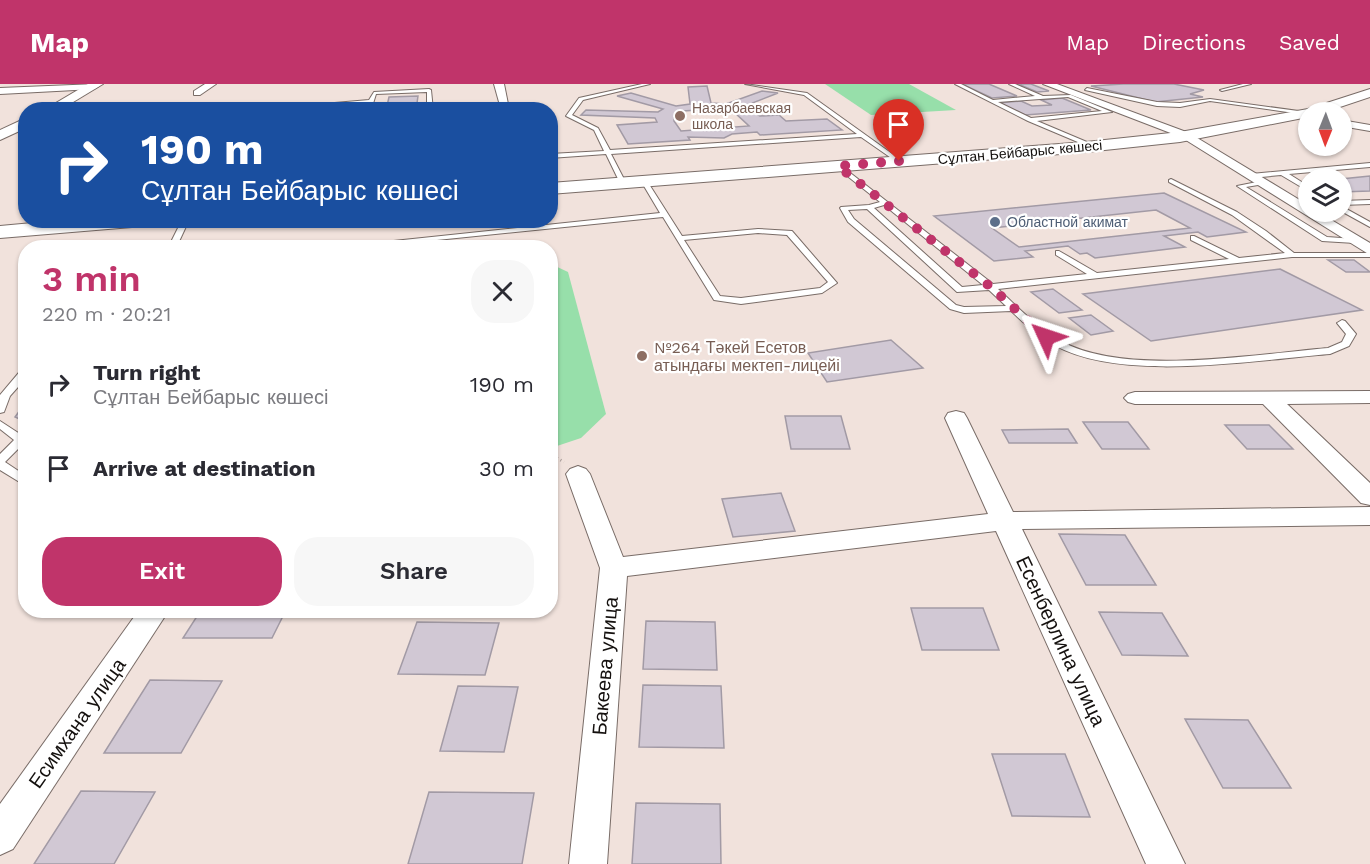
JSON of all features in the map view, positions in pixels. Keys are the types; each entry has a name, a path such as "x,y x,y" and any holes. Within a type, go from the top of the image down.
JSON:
{"main road":[{"name":"Сұлтан Бейбарыс көшесі","path":"1343,102 1370,93"},
{"name":"Сұлтан Бейбарыс көшесі","path":"558,188 1092,146 1185,135 1298,116"},
{"path":"0,232 48,228"}],"street":[{"path":"197,93 211,84"},
{"path":"498,84 504,102"},
{"path":"1048,84 1185,135 1298,203"},
{"path":"0,91 95,85"},
{"path":"64,102 95,85"},
{"path":"1352,125 1370,128"},
{"path":"0,136 18,126"},
{"path":"1327,222 1370,252"},
{"path":"1135,398 1370,397"},
{"path":"1269,398 1370,497"},
{"name":"Есенберлина улица","path":"956,418 1166,864"},
{"name":"Бакеева улица","path":"578,474 614,568 588,864"},
{"path":"614,568 1004,521 1370,516"},
{"name":"Есимхана улица","path":"0,836 150,618"}],"lane":[{"path":"623,183 596,129 569,116 581,99 648,84"},
{"path":"747,84 805,94 899,161"},
{"path":"957,84 1030,120 1092,146"},
{"path":"1011,84 1042,97"},
{"path":"1222,90 1249,84"},
{"path":"1087,89 1170,105 1226,96"},
{"path":"359,102 371,101 374,93 429,90 430,102"},
{"path":"992,101 1069,96 1109,112 1030,120"},
{"path":"1210,100 1298,113"},
{"path":"558,149 861,135"},
{"path":"558,155 606,148"},
{"path":"1355,241 1325,239 1240,186 1282,173 1370,165"},
{"path":"838,166 992,288 1046,337 1068,349 1093,356 1149,364 1330,351 1346,344 1351,334 1342,322"},
{"path":"1282,173 1298,183"},
{"path":"644,181 717,298 752,299 822,290 833,283 789,233 758,231 681,238"},
{"path":"1171,182 1241,218 1267,234 1292,255"},
{"path":"1352,203 1370,202"},
{"path":"885,203 869,207 843,208 851,220 953,307 964,310 1014,308"},
{"path":"1352,203 1370,207"},
{"path":"869,207 981,309"},
{"path":"1352,213 1370,225"},
{"path":"558,226 665,215"},
{"path":"412,240 533,228"},
{"path":"1194,238 1239,261"},
{"path":"960,290 1292,255 1370,252"},
{"path":"1059,253 1097,276"},
{"path":"0,410 2,395 18,379"},
{"path":"0,424 18,438"},
{"path":"18,443 0,462 18,476"}],"green space":[{"path":"825,84 909,84 956,110 871,115"},
{"path":"558,267 568,272 606,414 581,438 558,446"}],"building":[{"path":"962,84 989,84 1017,96 992,98"},
{"path":"1018,84 1031,84 1049,91 1037,92"},
{"path":"1174,84 1204,90 1190,94 1203,97 1155,102 1091,86"},
{"name":"Назарбаевская школа","path":"707,86 711,103 726,104 762,91 778,93 742,107 760,116 779,115 786,121 827,119 842,130 760,135 757,132 732,134 724,138 688,137 690,140 628,144 617,125 657,122 655,118 581,115 586,110 658,112 663,109 617,96 631,93 676,106 690,104 688,87","holes":["717,109 735,113 749,126 681,131 674,121 674,116 682,111"]},
{"path":"418,96 417,102 388,102 389,97"},
{"path":"1062,98 1091,110 1025,115 998,103 1021,101 1032,106 1052,105 1041,100"},
{"path":"1370,176 1370,191 1352,192 1352,178"},
{"name":"Областной акимат","path":"1164,193 1246,232 1207,237 1198,232 1164,236 1185,247 1095,258 1087,253 1080,254 1068,246 1025,251 1033,257 994,261 934,216","holes":["1156,210 1190,228 1019,247 992,228"]},
{"path":"1328,260 1354,260 1370,272 1346,272"},
{"path":"1280,269 1362,310 1151,341 1083,294"},
{"path":"1053,289 1082,310 1059,313 1031,292"},
{"path":"1091,315 1113,331 1091,335 1069,318"},
{"path":"891,340 923,368 827,382 808,353"},
{"path":"785,416 841,416 850,449 791,449"},
{"path":"1083,422 1128,422 1149,449 1102,449"},
{"path":"1225,425 1269,425 1293,449 1247,449"},
{"path":"1068,429 1077,443 1009,443 1002,430"},
{"path":"781,493 795,531 733,537 722,499"},
{"path":"1059,534 1125,535 1156,585 1086,585"},
{"path":"911,608 983,608 999,650 922,650"},
{"path":"1099,612 1162,613 1188,656 1122,655"},
{"path":"196,618 282,618 272,638 183,638"},
{"path":"646,621 715,622 717,670 643,669"},
{"path":"417,622 499,623 485,675 398,674"},
{"path":"150,680 222,681 181,753 104,753"},
{"path":"643,685 721,686 724,748 639,747"},
{"path":"458,686 518,687 504,752 440,751"},
{"path":"1185,719 1248,720 1291,788 1223,788"},
{"path":"992,754 1065,754 1090,817 1012,816"},
{"path":"81,791 155,792 114,864 34,864"},
{"path":"429,792 534,793 522,864 408,864"},
{"path":"636,803 720,804 721,864 632,864"}],"place":[{"name":"Назарбаевская школа","path":"680,116"},
{"name":"Областной акимат","path":"995,222"},
{"name":"№264 Тәкей Есетов атындағы мектеп-лицейі","path":"642,356"}],"route":[{"path":"899,161 838,166 992,288 1046,337"}]}
